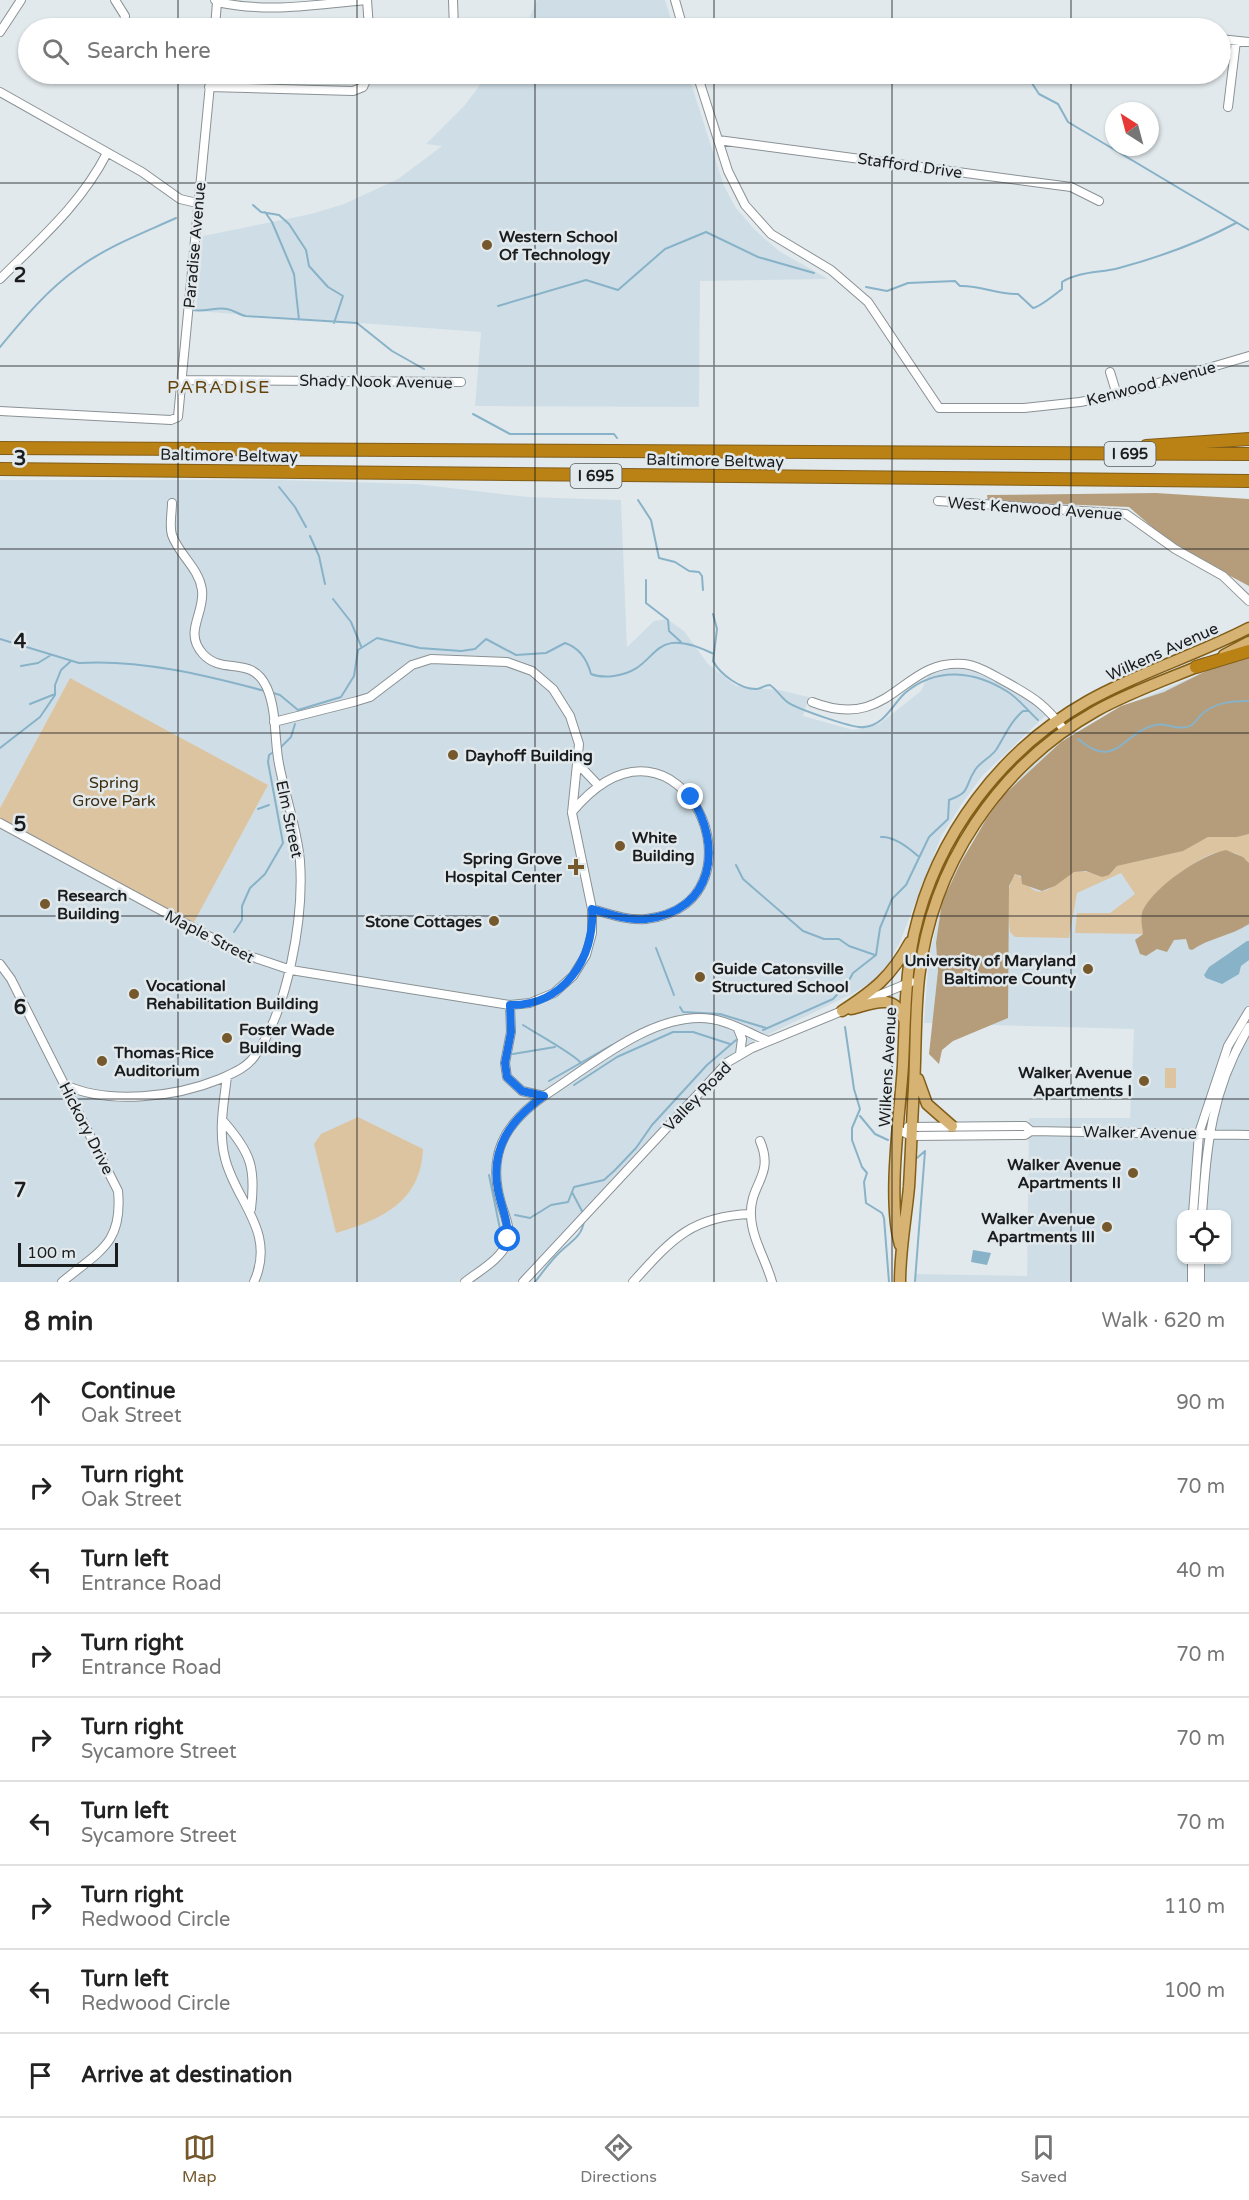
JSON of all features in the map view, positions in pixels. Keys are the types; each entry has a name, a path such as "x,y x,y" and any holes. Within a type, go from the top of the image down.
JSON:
{"highway":[{"path":"1027,454 1249,439"},
{"name":"Baltimore Beltway","path":"0,448 1249,454"},
{"name":"Baltimore Beltway","path":"0,469 1249,481"},
{"path":"1196,667 1249,651"}],"main road":[{"name":"Wilkens Avenue","path":"901,1246 896,1229 907,983 914,934 942,855 971,807 1005,765 1057,721 1103,694 1249,628"},
{"name":"Wilkens Avenue","path":"900,1282 919,978 934,908 965,838 1014,774 1065,731 1116,701 1249,642"},
{"path":"842,1011 871,992 889,976 914,934"},
{"path":"842,1011 885,1000 897,1006 905,1022"},
{"path":"915,1057 922,1095 933,1112 952,1126"}],"street":[{"path":"0,32 21,0"},
{"path":"115,0 125,18"},
{"path":"215,18 216,1 243,8 271,9 367,0 368,18"},
{"path":"453,0 454,18"},
{"path":"675,0 680,18"},
{"path":"0,14 9,19"},
{"path":"1231,40 1249,42"},
{"path":"1231,82 1236,41"},
{"name":"Paradise Avenue","path":"0,411 171,420 178,417 209,84"},
{"path":"209,87 353,91 363,87 364,84"},
{"name":"Kenwood Avenue","path":"700,84 733,183 752,215 784,244 844,279 868,302 939,408 1050,406 1117,395 1249,356"},
{"path":"1228,107 1231,84"},
{"path":"0,92 150,177 180,199 197,203"},
{"name":"Stafford Drive","path":"718,140 1071,187 1099,201"},
{"path":"0,279 69,211 89,185 107,153"},
{"path":"1110,372 1117,395"},
{"name":"Shady Nook Avenue","path":"183,380 461,382"},
{"name":"West Kenwood Avenue","path":"938,501 1126,514 1136,518 1175,549 1223,576 1249,601"},
{"name":"Elm Street","path":"65,1085 105,1095 145,1094 196,1086 227,1076 254,1056 272,1025 291,970 300,860 277,750 270,697 267,687 251,669 216,664 197,647 193,631 202,592 196,573 172,534 172,503"},
{"path":"274,722 336,708 370,696 399,673 421,661 442,659 507,662 526,668 543,679 562,702 576,728 579,744 572,813 592,909 645,920 676,910 688,902 703,885 709,859 708,834 704,819 690,796 672,779 647,771 613,777 598,785 572,813"},
{"path":"812,702 839,711 857,711 878,702 932,669 965,664 986,671 1038,700 1065,731"},
{"path":"578,764 598,785"},
{"name":"Maple Street","path":"0,823 238,952 291,970 510,1005 542,999 573,976 581,966 590,944 592,909"},
{"name":"Hickory Drive","path":"0,964 11,979 118,1191 119,1216 115,1233 62,1282"},
{"name":"Valley Road","path":"523,1282 716,1073 740,1054 919,978"},
{"path":"510,1005 511,1032 505,1063 507,1077 522,1091 544,1096"},
{"path":"1194,1210 1203,1133 1228,1046 1249,1011"},
{"path":"465,1282 498,1255 508,1239 507,1221 497,1188 497,1153 514,1122 544,1096 635,1037 661,1024 701,1018 722,1021 768,1041"},
{"path":"1202,1210 1203,1133 1225,1076 1249,1027"},
{"path":"738,1029 742,1039 740,1054"},
{"path":"227,1076 222,1133 225,1159 251,1209"},
{"path":"224,1122 248,1152 253,1177 251,1209 261,1259 254,1282"},
{"name":"Walker Avenue","path":"911,1131 952,1126 1025,1126 1032,1131"},
{"name":"Walker Avenue","path":"899,1130 1025,1135 1032,1131 1249,1135"},
{"path":"760,1141 766,1161 751,1214 754,1234 772,1282"},
{"path":"633,1282 663,1250 690,1228 712,1217 751,1214"},
{"path":"1192,1264 1192,1282"},
{"path":"1200,1264 1200,1282"}],"shaded area":[{"path":"537,0 665,0 671,18 529,18"},
{"name":"Western School Of Technology","path":"481,84 691,84 724,186 736,208 755,230 779,251 828,279 700,281 699,407 475,406 481,332 196,311 203,236 311,214 344,204 398,179 442,146 426,144 465,105"},
{"name":"Spring Grove Hospital Center","path":"0,480 281,480 416,484 528,497 621,500 627,647 654,621 667,619 684,631 708,664 736,686 779,690 809,697 803,716 853,730 879,724 921,691 930,672 944,668 959,667 983,674 1023,695 1046,715 982,776 961,805 941,837 900,942 885,970 875,980 852,994 736,1050 517,1282 0,1282 0,819 70,678 0,808"},
{"path":"1156,493 1249,499 1249,586 1174,546 1129,507 988,501 987,495"},
{"path":"1249,656 1249,834 1237,837 1208,837 1183,851 1117,866 1109,875 1102,877 1086,871 1074,872 1055,886 1042,891 1022,884 1021,876 1015,874 1009,886 1008,1018 953,1041 942,1050 939,1064 929,1054 938,971 936,943 942,902 961,862 987,818 1004,795 1061,742 1121,706 1164,692 1212,668"},
{"name":"University of Maryland Baltimore County","path":"1221,665 1249,675 1249,1282 915,1282 915,1274 1027,1276 1029,1118 1130,1118 1134,1029 924,1023 929,956 940,911 959,865 1002,797 1034,764 1068,737 1119,708"},
{"path":"1226,850 1243,857 1249,863 1249,924 1192,950 1189,949 1186,939 1174,940 1167,952 1157,949 1146,956 1140,954 1135,940 1143,934 1142,913 1149,901 1168,882 1192,865"}],"green space":[{"name":"Spring Grove Park","path":"70,678 268,785 193,924 0,819 0,808"},
{"path":"1249,834 1249,863 1236,854 1222,852 1207,856 1192,865 1142,913 1143,934 1075,933 1077,913 1110,913 1135,894 1121,873 1077,893 1069,938 1015,937 1010,932 1009,893 1012,879 1016,874 1034,890 1044,891 1072,873 1109,875 1117,866 1182,851 1208,837 1237,837"},
{"path":"1165,1068 1176,1068 1176,1088 1165,1088"},
{"path":"358,1117 423,1149 421,1167 415,1183 396,1206 368,1222 336,1233 314,1144 321,1134"}],"water":[{"path":"1249,941 1249,960 1241,966 1239,974 1222,984 1206,978 1204,975 1209,967"},
{"path":"973,1250 991,1253 987,1265 971,1262"}],"waterway":[{"path":"1032,84 1039,94 1058,104 1068,122 1249,230"},
{"path":"253,205 261,212 279,215 289,224 306,250 309,266 328,287 343,296 334,323"},
{"path":"265,212 272,222 294,274 299,320"},
{"path":"0,347 46,295 78,268 113,246 176,218"},
{"path":"866,287 887,291 908,283 955,281 960,286 1018,294 1033,308 1062,289 1062,282 1069,278 1119,268 1149,259 1194,243 1236,223"},
{"path":"498,306 586,280 618,290 665,249 706,232 758,257 814,273"},
{"path":"192,310 223,309 246,316 357,323 392,351 424,369"},
{"path":"473,414 510,434 614,434 617,438"},
{"path":"279,487 295,507 306,527"},
{"path":"638,500 651,520 659,558 675,562 689,571 699,572 702,576 703,590"},
{"path":"310,536 319,556 325,584"},
{"path":"646,580 646,603 668,620 669,631 681,642"},
{"path":"333,599 351,622 361,646"},
{"path":"713,614 717,629 713,661 726,676 751,689 770,685 791,704 824,717 858,727 871,725 883,719 905,693 917,684 930,678 956,674 995,685 1012,695 1038,720"},
{"path":"270,692 280,695 298,710 341,697 354,676 358,650 377,638 420,648 461,651 475,649 486,639 516,655 546,653 565,643 582,655 591,674 596,676 614,676 629,672 665,645 676,643 692,645 714,654"},
{"path":"0,639 79,663 102,662 148,666 196,674 265,691"},
{"path":"21,666 38,663 51,655"},
{"path":"0,748 40,717 55,695 55,685 61,670 71,661"},
{"path":"30,704 55,694"},
{"path":"1078,739 1091,748 1102,752 1111,751 1144,729 1155,725 1187,727 1206,711 1218,705 1249,701"},
{"path":"763,1030 833,999 847,984 853,973 876,955 880,928 892,899 906,885 929,837 948,819 949,800 964,792 975,770 996,750 1008,729 1023,711 1028,711"},
{"path":"280,748 291,737 295,724"},
{"path":"234,932 242,920 242,906 250,888 265,874 283,843 268,762 269,755 275,751"},
{"path":"258,809 269,805"},
{"path":"881,837 896,840 918,856"},
{"path":"736,865 743,879 803,931 824,939 839,939 849,946 875,955"},
{"path":"656,948 674,995"},
{"path":"680,1007 683,1012 720,1014 766,1028"},
{"path":"523,1025 563,1049 581,1063"},
{"path":"845,1027 854,1089 860,1109 852,1128 852,1140 862,1167 867,1173 864,1182 866,1203 882,1213 884,1218 889,1282"},
{"path":"574,1085 617,1057 673,1032 693,1032 730,1044"},
{"path":"515,1215 530,1218 551,1205 568,1202 574,1187 604,1180 636,1148 652,1125 707,1065 736,1040"},
{"path":"549,1081 612,1045"},
{"path":"513,1054 555,1047"},
{"path":"860,1116 875,1134 888,1140"},
{"path":"917,1158 925,1151"},
{"path":"915,1281 925,1151"},
{"path":"489,1175 500,1229"},
{"path":"572,1192 583,1213"},
{"path":"535,1282 554,1258 577,1236 584,1221"}],"place":[{"name":"Western School Of Technology","path":"487,245"},
{"name":"Dayhoff Building","path":"453,755"},
{"name":"White Building","path":"620,846"},
{"name":"Spring Grove Hospital Center","path":"576,867"},
{"name":"Research Building","path":"45,904"},
{"name":"Stone Cottages","path":"494,921"},
{"name":"University of Maryland Baltimore County","path":"1088,969"},
{"name":"Guide Catonsville Structured School","path":"700,977"},
{"name":"Vocational Rehabilitation Building","path":"134,994"},
{"name":"Foster Wade Building","path":"227,1038"},
{"name":"Thomas-Rice Auditorium","path":"102,1061"},
{"name":"Walker Avenue Apartments I","path":"1144,1081"},
{"name":"Walker Avenue Apartments II","path":"1133,1173"},
{"name":"Walker Avenue Apartments III","path":"1107,1227"}],"district":[{"name":"PARADISE","path":"219,387"}],"route":[{"path":"508,1239 507,1221 497,1188 497,1153 510,1126 531,1105 544,1096 522,1091 515,1087 507,1077 505,1063 511,1032 510,1005 520,1005 542,999 554,993 573,976 581,966 590,944 592,909 645,920 676,910 688,902 703,885 709,859 708,834 704,819 691,797"}]}
